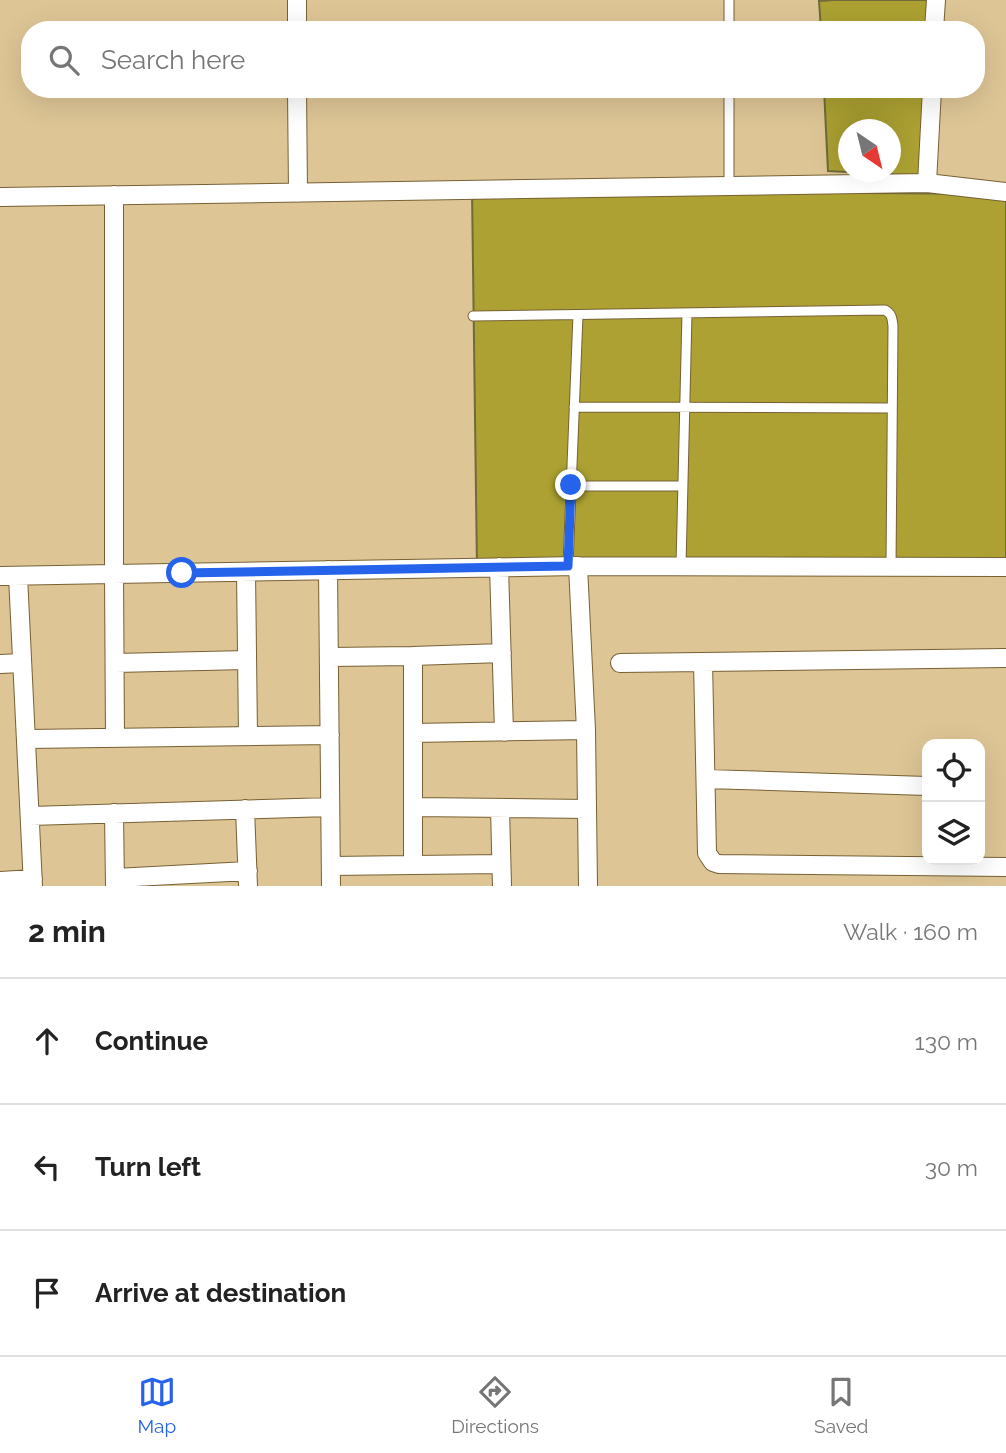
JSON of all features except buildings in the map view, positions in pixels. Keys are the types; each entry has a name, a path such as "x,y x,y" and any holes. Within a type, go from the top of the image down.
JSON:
{"street":[{"path":"297,0 297,21"},
{"path":"935,21 936,0"},
{"path":"297,98 298,192"},
{"path":"927,183 932,98"},
{"path":"0,197 927,183 1006,192"},
{"path":"114,195 115,738"},
{"path":"0,881 33,883 22,663 9,576 573,566 1006,568"},
{"path":"573,566 586,730 588,886"},
{"path":"499,567 504,732"},
{"path":"328,570 331,886"},
{"path":"246,572 248,736"},
{"path":"329,657 502,653"},
{"path":"413,656 414,865"},
{"path":"620,663 1006,658"},
{"path":"114,663 247,660"},
{"path":"703,662 707,853 713,862 1006,867"},
{"path":"0,664 22,663"},
{"path":"413,733 586,730"},
{"path":"26,739 330,735"},
{"path":"706,779 922,786"},
{"path":"30,816 330,807"},
{"path":"413,807 587,809"},
{"path":"500,808 502,886"},
{"path":"114,813 115,882 248,879 246,809"},
{"path":"331,866 501,864"}],"lane":[{"path":"729,0 729,21"},
{"path":"729,98 729,186"},
{"path":"473,316 890,312 893,326 891,567"},
{"path":"681,566 687,313"},
{"path":"573,566 571,485 578,315"},
{"path":"575,407 892,408"},
{"path":"571,485 682,486"}],"route":[{"path":"182,573 568,566 571,485"}]}
